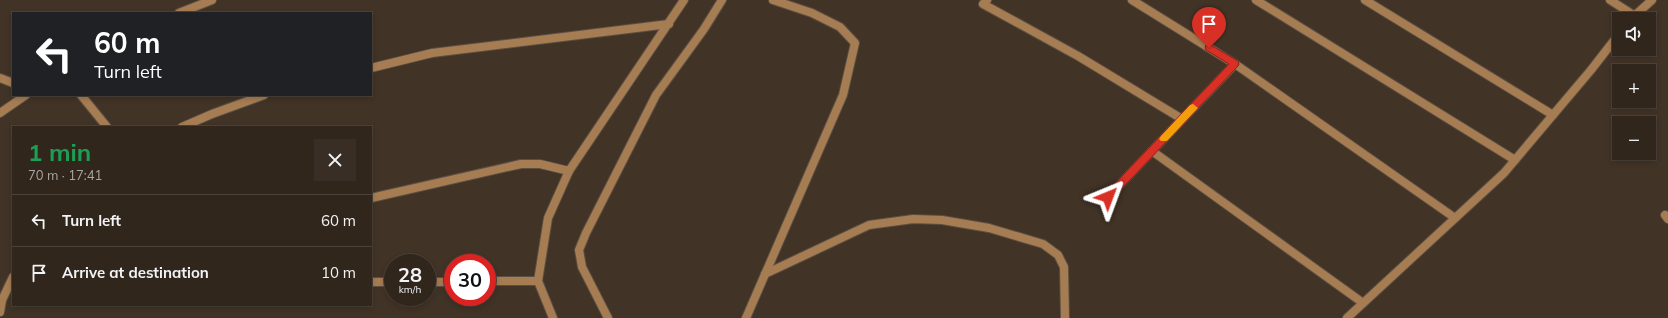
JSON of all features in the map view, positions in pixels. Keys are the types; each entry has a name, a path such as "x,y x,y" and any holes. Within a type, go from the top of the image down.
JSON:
{"street":[{"path":"182,12 212,0"},
{"path":"553,318 538,281 548,218 569,171 684,0"},
{"path":"608,318 582,267 579,250 586,233 656,95 704,29 722,0"},
{"path":"746,318 843,95 855,43 840,27 812,13 773,0"},
{"path":"987,0 983,4 1078,56 1182,119"},
{"path":"1132,0 1235,64 1455,218"},
{"path":"1256,0 1515,160"},
{"path":"1365,0 1553,115"},
{"path":"1610,0 1626,12"},
{"path":"1639,12 1652,0"},
{"path":"372,68 432,53 668,24"},
{"path":"1347,318 1504,173 1612,43"},
{"path":"1108,197 1235,64"},
{"path":"0,78 12,82"},
{"path":"0,113 25,96"},
{"path":"82,96 106,126"},
{"path":"184,126 261,96"},
{"path":"1152,151 1363,303"},
{"path":"372,198 521,164 540,164 569,171"},
{"path":"765,274 869,226 913,219 942,220 989,228 1030,240 1043,244 1058,255 1064,267 1065,318"},
{"path":"0,312 2,300 12,279"},
{"path":"496,281 538,281"},
{"path":"372,282 384,282"}],"slow traffic":[{"path":"1164,139 1193,108"}],"route":[{"path":"1108,197 1235,64 1209,48"}]}
